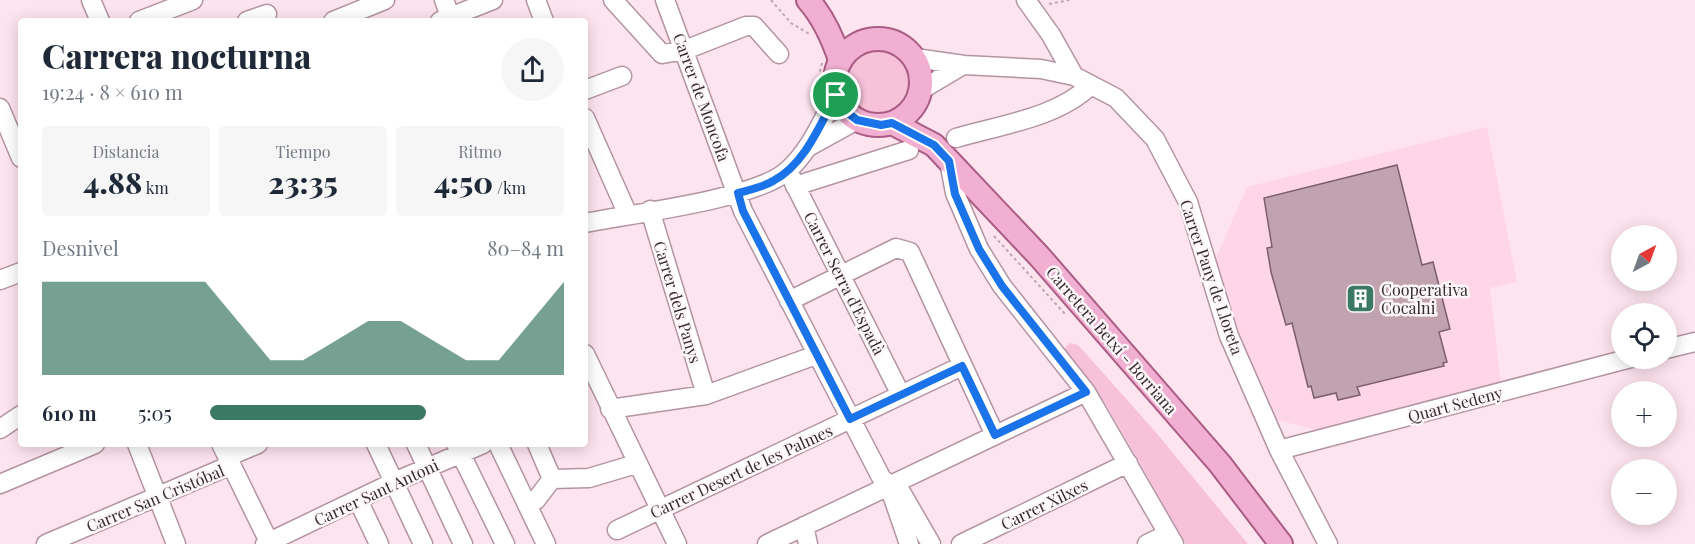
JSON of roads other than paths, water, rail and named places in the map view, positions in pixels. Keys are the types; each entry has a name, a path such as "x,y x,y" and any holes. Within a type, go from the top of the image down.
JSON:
{"main road":[{"path":"812,5 868,39 894,41 915,58 921,79 919,95 911,110 892,123 881,125 857,120 848,113 836,95 835,71 840,60 847,51 868,39"},
{"path":"812,5 835,45 840,60"},
{"name":"Carretera Betxí - Borriana","path":"919,95 942,153"},
{"name":"Carretera Betxí - Borriana","path":"892,123 942,153 1039,256 1213,456 1281,544"}],"street":[{"path":"91,0 99,18"},
{"path":"340,18 385,0"},
{"path":"447,15 493,0"},
{"path":"536,0 543,18"},
{"path":"613,0 662,54 685,50 746,26 754,26 779,54"},
{"name":"Carrer de Moncofa","path":"665,0 743,211 816,355 882,479 888,484"},
{"path":"1029,4 1051,35 1074,76"},
{"path":"148,18 182,7"},
{"path":"256,18 267,14"},
{"name":"Carrer Pany de Lloreta","path":"915,58 964,65 1041,69 1074,76 1116,98 1155,139 1188,202 1229,336 1279,450 1328,544"},
{"path":"919,95 964,65"},
{"path":"588,89 622,76"},
{"path":"956,138 1058,108 1079,97 1091,85"},
{"path":"792,178 836,95"},
{"path":"0,108 14,146"},
{"path":"808,147 857,120"},
{"path":"588,125 628,215"},
{"path":"588,222 738,193 772,182 909,150"},
{"path":"942,153 955,194 979,249 1002,286 1086,392 1171,539 1147,544"},
{"name":"Carrer Serra d'Espadà","path":"792,178 902,395"},
{"name":"Carrer dels Panys","path":"650,210 706,395"},
{"path":"789,301 896,248 910,252 995,435"},
{"path":"0,280 18,273"},
{"path":"1677,346 1695,342"},
{"path":"610,410 706,395 816,355"},
{"path":"588,361 636,464 677,544"},
{"name":"Quart Sedeny","path":"1279,450 1611,363"},
{"name":"Carrer Desert de les Palmes","path":"617,530 962,366"},
{"path":"767,544 806,535 888,484 899,483 1086,392"},
{"path":"0,429 18,416"},
{"path":"0,484 87,447"},
{"path":"137,447 176,544"},
{"name":"Carrer San Cristóbal","path":"46,544 158,498 226,456 250,447"},
{"path":"376,447 423,544"},
{"path":"417,447 463,544"},
{"path":"499,447 546,544"},
{"path":"538,447 552,479"},
{"path":"458,449 505,544"},
{"name":"Carrer Sant Antoni","path":"268,543 427,469 458,449"},
{"path":"226,456 268,543"},
{"name":"Carrer Xilxes","path":"961,544 1128,463"},
{"path":"552,479 589,478 636,464"},
{"path":"527,505 536,501 552,479"},
{"path":"888,484 901,492 928,539 909,543 888,484"},
{"path":"358,500 379,544"}],"place":[{"name":"Cooperativa Cocalni","path":"1360,298"}]}
